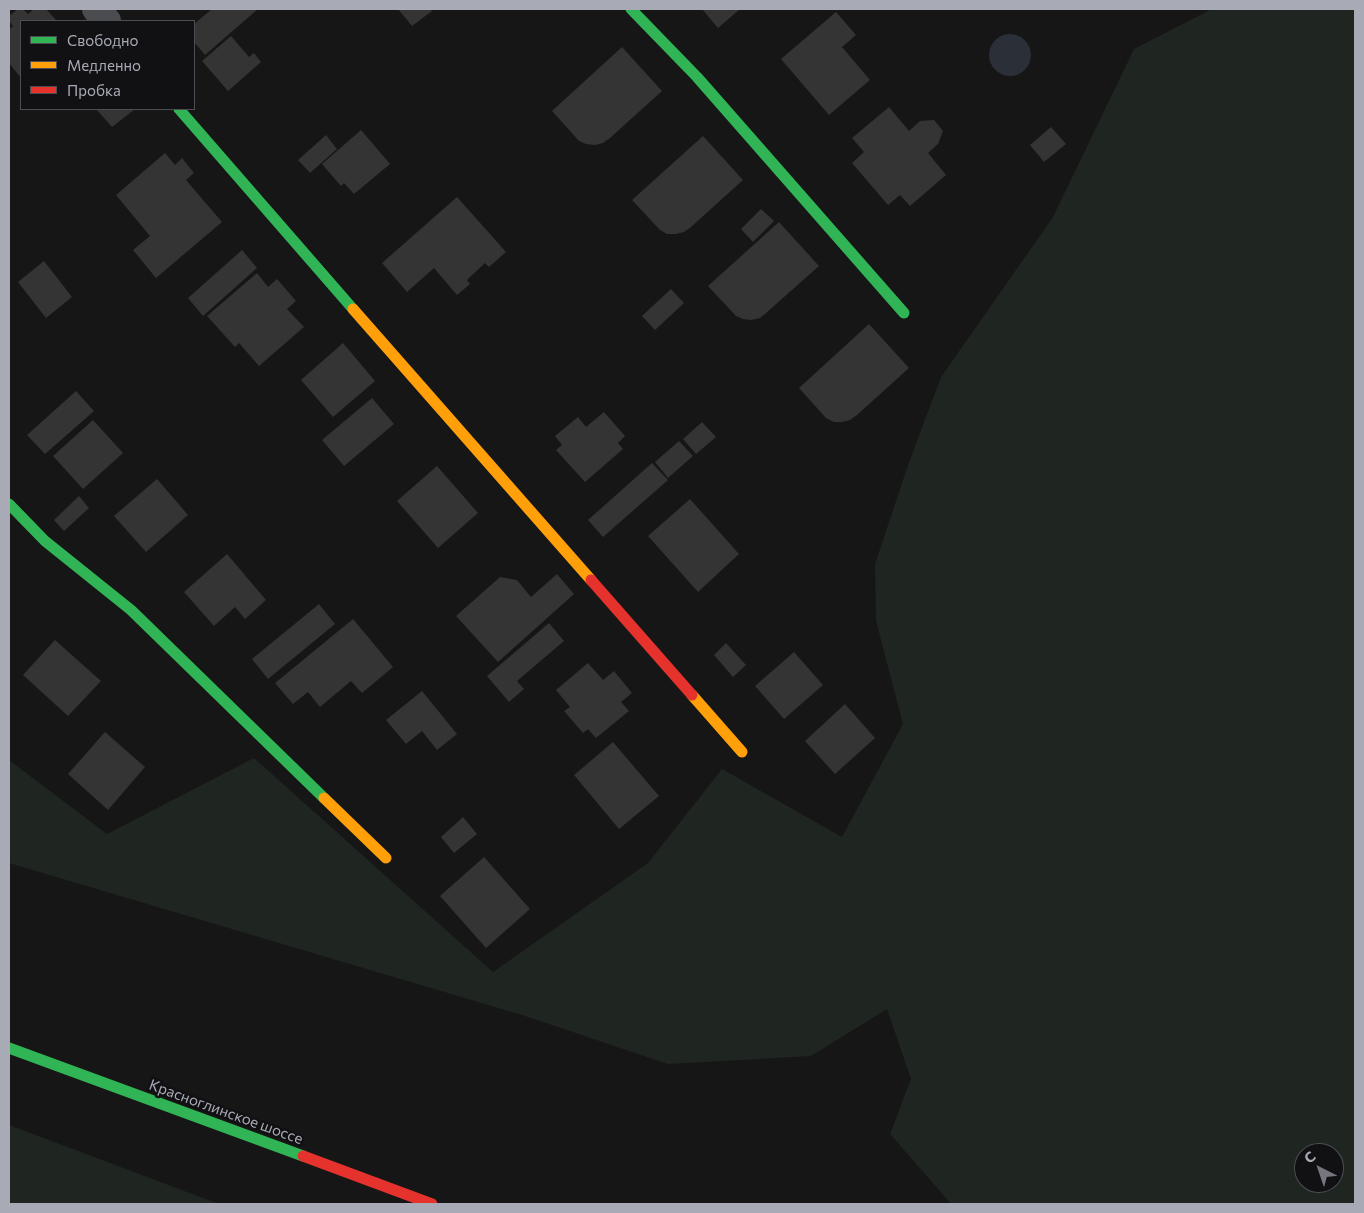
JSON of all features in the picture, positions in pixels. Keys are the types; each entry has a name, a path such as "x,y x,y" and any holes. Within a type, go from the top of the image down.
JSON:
{"street":[{"path":"96,9 106,20"},
{"path":"631,9 697,77 904,313"},
{"path":"180,110 742,752"},
{"path":"9,504 45,541 131,610 386,858"},
{"name":"Красноглинское шоссе","path":"9,1048 432,1204"}],"shaded area":[{"path":"1212,9 1355,9 1355,1204 951,1204 890,1134 911,1079 887,1009 811,1056 668,1064 522,1015 9,863 9,760 107,834 254,758 493,972 648,863 722,769 842,837 903,724 876,621 875,564 909,462 941,377 1053,217 1134,49"},
{"path":"1014,34 1022,37 1028,43 1031,55 1028,67 1022,73 1006,76 998,73 992,67 989,51 992,43 998,37"},
{"path":"9,1125 219,1204 9,1204"}],"building":[{"path":"18,9 23,9 28,14 34,9 46,9 56,20 20,20 20,77 9,63 9,30 13,26 9,21 9,16"},
{"path":"212,9 258,9 205,55 195,43 195,23"},
{"path":"398,9 430,9 432,11 412,26"},
{"path":"702,9 740,9 718,28"},
{"path":"836,12 856,35 842,47 870,80 829,115 781,59"},
{"path":"231,36 249,57 254,53 261,62 228,91 202,61"},
{"path":"622,47 662,91 603,143 595,145 586,144 579,141 552,111"},
{"path":"889,107 909,131 920,121 934,120 943,131 938,144 928,153 946,175 910,206 900,195 888,205 852,163 864,152 852,138"},
{"path":"97,110 134,110 112,127"},
{"path":"1051,127 1066,144 1044,162 1030,145"},
{"path":"361,130 390,164 354,194 344,183 341,186 322,164"},
{"path":"326,135 337,149 310,173 298,160"},
{"path":"703,136 743,180 684,232 667,234 660,230 632,200"},
{"path":"165,153 175,165 182,158 194,173 186,180 222,222 156,278 133,250 150,236 116,195"},
{"path":"457,197 506,252 489,267 485,263 467,280 470,284 457,295 434,268 407,292 382,263"},
{"path":"761,209 774,221 753,242 741,229"},
{"path":"779,222 819,266 760,318 743,319 736,316 708,286"},
{"path":"242,250 257,268 203,316 188,298"},
{"path":"44,261 72,297 46,318 18,282"},
{"path":"257,273 268,287 277,279 296,301 287,309 304,327 259,366 239,343 235,347 207,316"},
{"path":"671,289 684,303 655,330 642,316"},
{"path":"869,324 909,368 857,415 850,420 834,422 826,418 799,388"},
{"path":"343,343 375,381 333,417 301,380"},
{"path":"76,391 94,411 45,454 27,435"},
{"path":"372,398 394,424 344,466 322,440"},
{"path":"604,412 625,436 618,443 623,449 585,482 556,450 562,445 555,436 578,417 586,427"},
{"path":"93,420 123,453 83,489 53,456"},
{"path":"702,422 716,437 696,454 683,439"},
{"path":"679,441 693,456 668,478 655,462"},
{"path":"652,463 668,480 603,537 588,520"},
{"path":"437,466 478,513 438,548 397,501"},
{"path":"157,479 188,515 146,552 114,516"},
{"path":"79,496 89,508 64,531 54,520"},
{"path":"690,499 739,554 698,592 648,536"},
{"path":"227,554 266,600 245,619 235,607 214,626 184,592"},
{"path":"557,574 574,594 498,662 456,616 500,577 517,580 531,597"},
{"path":"319,604 335,624 268,679 252,659"},
{"path":"353,619 393,667 362,693 351,681 320,707 308,692 293,704 275,683"},
{"path":"549,623 564,641 517,681 524,689 509,702 487,676"},
{"path":"55,640 101,681 68,716 23,675"},
{"path":"726,643 746,665 733,677 714,655"},
{"path":"794,652 823,685 784,719 755,686"},
{"path":"588,663 603,680 614,671 632,693 621,702 629,711 596,738 588,729 583,733 564,711 570,707 556,690"},
{"path":"422,691 457,734 437,750 422,731 406,744 386,720"},
{"path":"845,704 875,738 835,774 805,741"},
{"path":"105,732 145,767 108,810 68,774"},
{"path":"613,742 659,796 619,829 574,775"},
{"path":"463,817 477,834 454,853 441,837"},
{"path":"484,857 530,909 486,948 440,896"}],"traffic: fast":[{"path":"631,9 697,77 904,313"},
{"path":"180,110 353,309"},
{"path":"9,504 45,541 131,610 324,798"},
{"path":"9,1048 303,1156"}],"traffic: slow":[{"path":"353,309 591,580"},
{"path":"692,695 742,752"},
{"path":"324,798 386,858"}],"traffic: jam":[{"path":"591,580 692,695"},
{"path":"303,1156 432,1204"}]}
